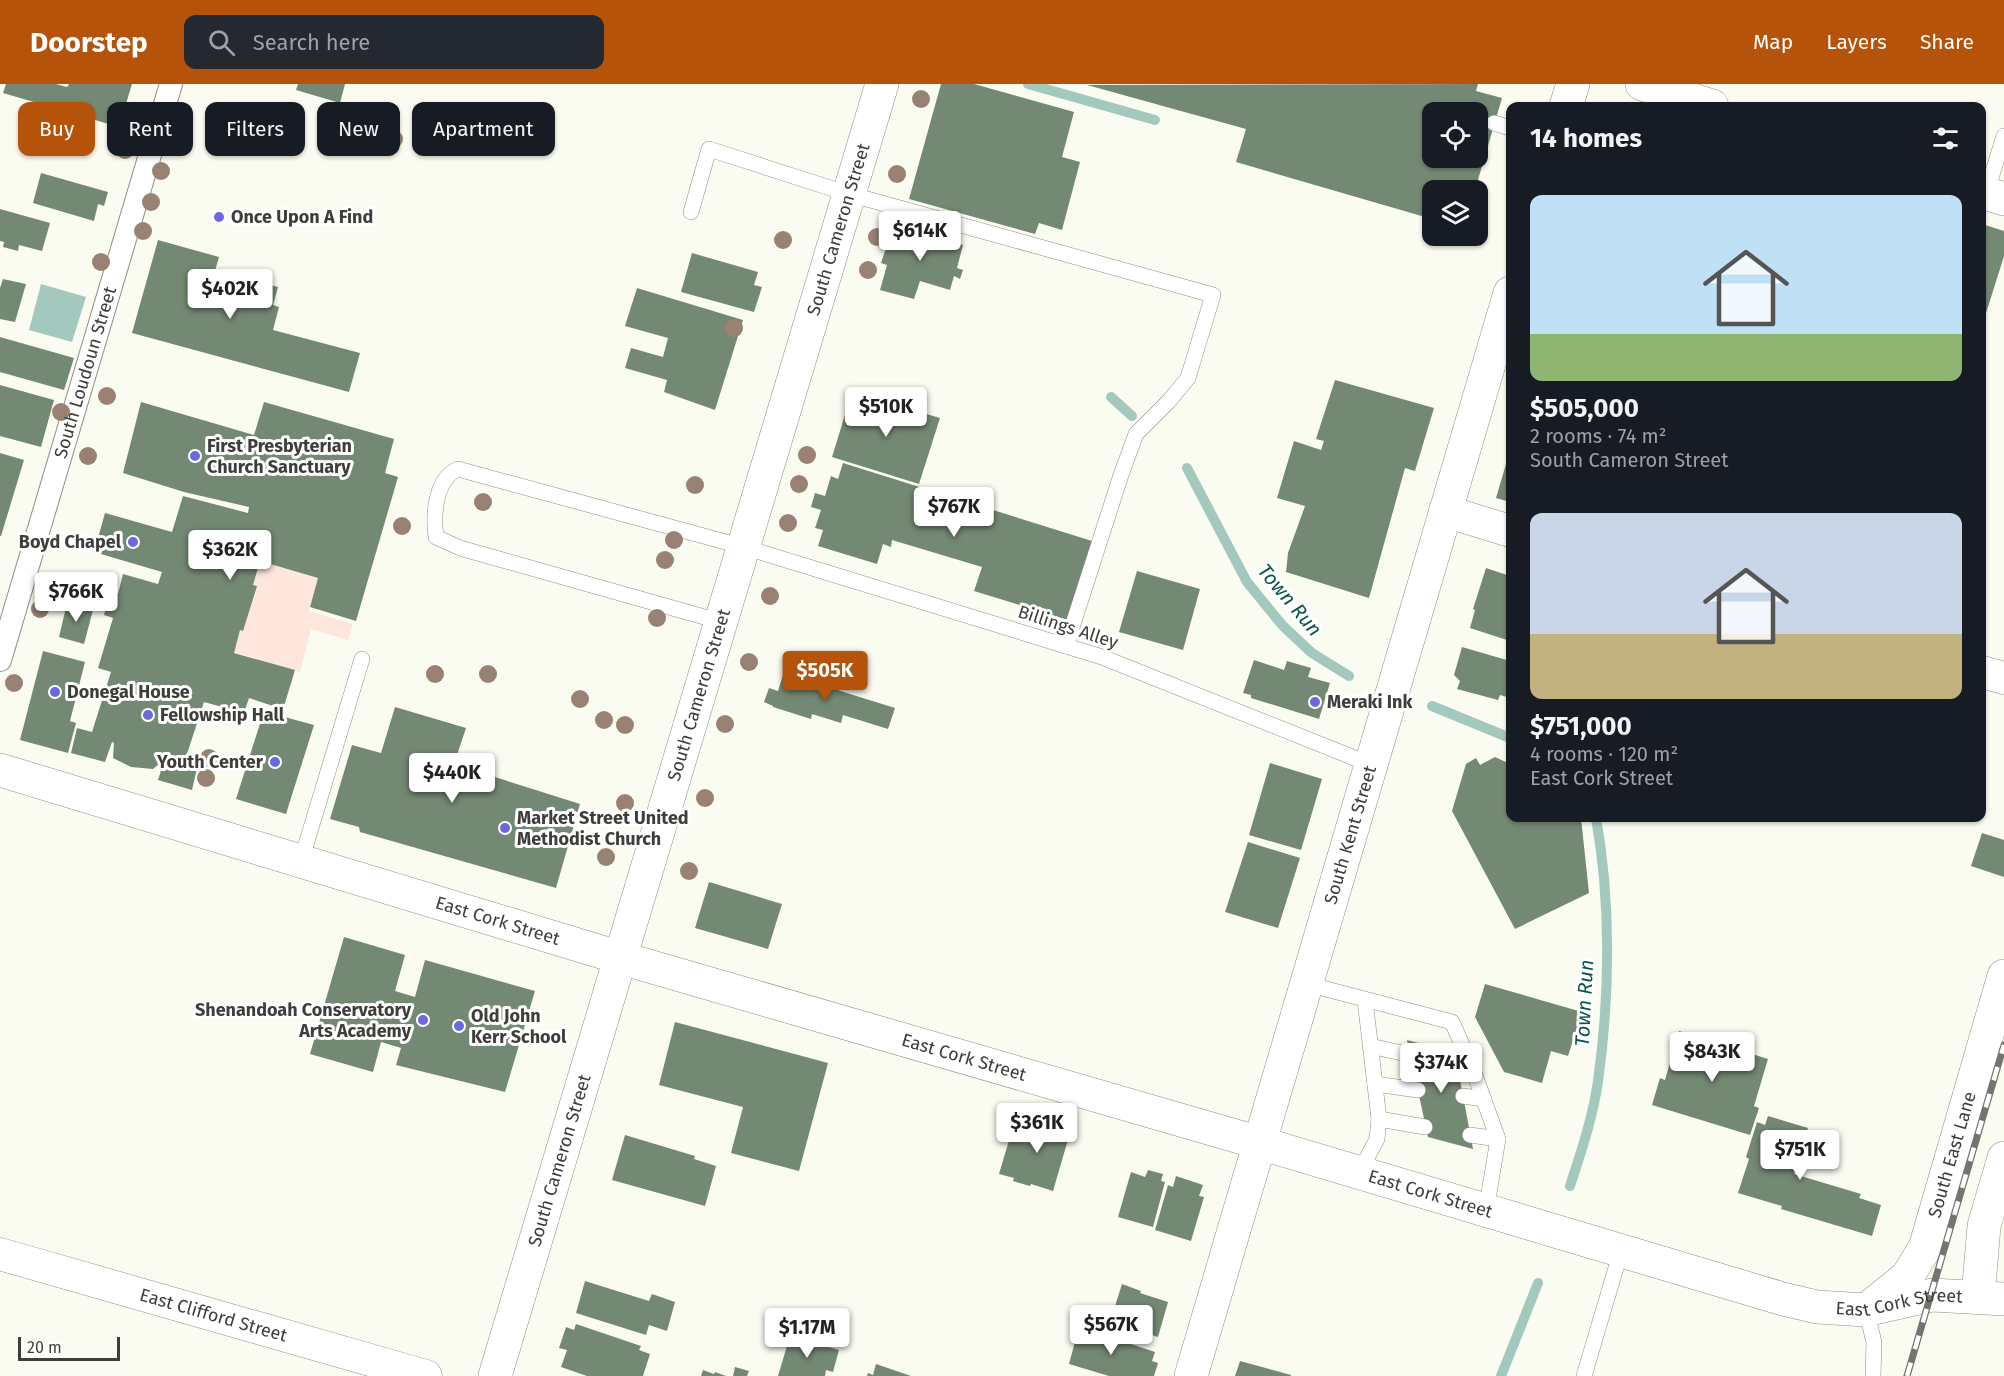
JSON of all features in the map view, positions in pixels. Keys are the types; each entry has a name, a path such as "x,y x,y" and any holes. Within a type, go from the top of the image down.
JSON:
{"main road":[{"name":"South Cameron Street","path":"495,1376 882,84"},
{"path":"1567,102 1573,84"},
{"path":"1642,84 1699,102"},
{"name":"South Kent Street","path":"1191,1376 1506,306"},
{"name":"East Cork Street","path":"0,770 621,958 1260,1143 1783,1299 1817,1307 1866,1310 1932,1295 1991,1298"},
{"name":"South East Lane","path":"1866,1310 1907,1277 1925,1248 2004,976"},
{"path":"1991,1298 1984,1226 2004,1158"}],"street":[{"name":"South Loudoun Street","path":"0,660 171,84"},
{"path":"1445,511 1506,530"},
{"path":"1986,673 2004,678"},
{"name":"East Clifford Street","path":"0,1254 426,1376"}],"lane":[{"path":"1494,123 1506,127"},
{"path":"1990,195 2004,136"},
{"path":"691,212 709,149 849,194 1213,295 1188,378 1136,434 1066,646"},
{"name":"Billings Alley","path":"722,622 460,548 443,541 436,537 435,526 440,488 450,472 458,469 744,547 1102,657 1372,765"},
{"path":"301,861 362,659"},
{"path":"1307,984 1452,1022 1464,1066 1484,1099 1498,1139 1486,1211"},
{"path":"1359,1173 1377,1139 1379,1119 1365,1000"},
{"path":"1370,1046 1411,1055"},
{"path":"1375,1084 1418,1090"},
{"path":"1463,1096 1484,1099"},
{"path":"1379,1119 1425,1127"},
{"path":"1470,1135 1498,1139"},
{"path":"1584,1376 1621,1251"},
{"path":"1866,1310 1874,1342 1873,1376"}],"shaded area":[{"path":"260,561 318,578 309,611 353,624 348,640 311,629 300,672 234,652 256,586 253,585"}],"water":[{"path":"41,284 86,297 72,342 29,330"}],"building":[{"path":"6,84 56,84 67,87 69,84 132,84 127,102 107,102 107,123 95,120 95,102 34,102 3,93"},
{"path":"298,84 345,84 340,102 296,90"},
{"path":"941,84 974,84 1074,112 1062,157 1080,162 1062,230 1039,223 1035,234 909,199"},
{"path":"1478,84 1476,91 1502,98 1488,146 1488,102 1422,102 1422,168 1481,168 1478,180 1422,180 1422,216 1236,162 1246,129 1087,85"},
{"path":"41,173 108,192 104,206 98,204 94,221 33,203"},
{"path":"0,209 50,223 42,251 19,245 18,251 3,247 4,242 0,241"},
{"path":"901,223 936,233 936,236 963,245 957,268 963,270 960,279 954,276 950,290 920,281 914,299 880,290 887,265 881,263 887,245 894,247"},
{"path":"1986,225 2004,231 2004,256 1986,313"},
{"path":"158,240 219,257 215,271 278,287 273,305 279,307 273,330 360,353 349,392 132,333"},
{"path":"692,253 758,272 754,285 762,287 754,312 681,292"},
{"path":"3,279 26,284 15,322 0,319 0,288"},
{"path":"637,288 743,320 715,410 664,392 667,380 625,368 631,348 663,357 668,338 625,326"},
{"path":"0,337 74,358 64,390 0,372"},
{"path":"1335,380 1434,408 1415,471 1405,468 1369,598 1286,572 1288,553 1305,506 1277,498 1294,441 1321,450 1324,441 1316,439"},
{"path":"0,385 54,400 41,447 0,436"},
{"path":"852,392 940,418 919,484 832,457"},
{"path":"141,402 254,435 264,402 394,439 385,473 398,477 356,621 310,607 318,578 260,561 253,585 257,586 243,631 240,630 234,653 295,670 281,716 314,725 286,814 236,799 264,711 271,713 273,706 249,698 244,713 204,702 185,760 198,764 192,790 158,780 165,758 162,757 153,769 131,767 113,758 114,743 112,742 105,762 71,753 77,728 92,732 111,672 98,668 113,618 104,615 111,591 118,594 123,574 158,584 162,572 94,552 105,513 172,532 183,496 248,513 249,507 184,492 123,473"},
{"path":"0,453 24,460 1,536 0,536"},
{"path":"843,463 1092,541 1068,620 974,591 982,567 892,540 891,547 883,544 877,564 818,546 823,530 815,528 821,510 811,507 815,493 825,496 831,476 838,479"},
{"path":"1506,464 1506,501 1496,498"},
{"path":"1486,568 1506,575 1506,640 1470,628 1475,610 1473,609"},
{"path":"1137,571 1200,589 1183,650 1119,632"},
{"path":"67,603 93,610 84,644 59,637"},
{"path":"1462,647 1506,660 1506,697 1500,695 1498,700 1457,689 1460,681 1454,675"},
{"name":"Donegal House","path":"43,651 85,662 70,721 76,723 68,753 20,740"},
{"path":"1254,660 1284,670 1287,661 1311,668 1308,677 1330,683 1319,719 1251,698 1251,695 1243,693"},
{"path":"785,669 822,681 821,685 895,708 888,729 843,715 841,723 812,714 811,719 764,702 769,688 778,691"},
{"path":"395,707 466,728 454,764 580,804 556,888 360,832 359,827 330,819 352,745 381,753"},
{"path":"1495,757 1506,762 1506,822 1581,822 1589,893 1515,929 1452,811 1466,764 1476,758 1480,765"},
{"path":"1270,763 1322,779 1301,850 1249,835"},
{"path":"1982,833 2004,840 2004,877 1971,866"},
{"path":"1248,842 1300,858 1278,928 1225,912"},
{"path":"709,882 782,904 768,949 695,928"},
{"name":"Shenandoah Conservatory Arts Academy","path":"344,937 405,955 395,991 415,997 425,960 535,991 505,1092 396,1065 401,1048 381,1042 373,1072 310,1054"},
{"path":"1485,984 1582,1012 1568,1056 1551,1051 1542,1083 1504,1072 1475,1017"},
{"path":"675,1022 828,1063 799,1171 731,1153 743,1107 659,1085"},
{"path":"1679,1031 1768,1059 1754,1106 1759,1108 1750,1135 1652,1105 1660,1078 1665,1080"},
{"path":"1407,1040 1455,1053 1473,1149 1428,1137"},
{"path":"1032,1114 1072,1126 1053,1191 1013,1181 1014,1178 999,1174 1010,1137 1024,1141"},
{"path":"1768,1116 1808,1128 1794,1174 1861,1194 1859,1198 1881,1205 1872,1236 1781,1209 1782,1206 1738,1193 1749,1159 1746,1157 1757,1122 1765,1125"},
{"path":"625,1135 695,1156 694,1159 716,1166 705,1206 612,1180"},
{"path":"1148,1170 1163,1174 1161,1181 1165,1182 1153,1227 1118,1217 1131,1172 1145,1177"},
{"path":"1176,1176 1203,1185 1199,1196 1204,1197 1191,1241 1155,1230 1168,1185 1173,1187"},
{"path":"585,1281 649,1301 652,1294 675,1302 667,1331 649,1325 646,1335 576,1313"},
{"path":"1122,1284 1141,1291 1140,1293 1168,1302 1158,1337 1110,1322"},
{"path":"576,1324 641,1346 639,1350 650,1354 643,1376 587,1376 561,1367 567,1350 559,1348 566,1327 574,1330"},
{"path":"1079,1327 1155,1352 1152,1361 1158,1363 1154,1376 1109,1376 1069,1364"},
{"path":"790,1336 839,1350 833,1372 826,1370 825,1376 778,1376"},
{"path":"1240,1361 1291,1375 1291,1376 1235,1376"},
{"path":"876,1364 911,1376 867,1376 868,1373 873,1375"},
{"path":"735,1367 749,1371 747,1376 733,1376"},
{"path":"703,1370 714,1374 715,1372 726,1376 701,1376"}],"waterway":[{"name":"Town Run","path":"1028,84 1155,120"},
{"name":"Town Run","path":"1111,397 1132,416"},
{"name":"Town Run","path":"1187,468 1247,582 1283,626 1312,653 1349,676"},
{"name":"Town Run","path":"1432,706 1506,736"},
{"name":"Town Run","path":"1570,1186 1596,1094 1605,1016 1606,915 1597,822"},
{"name":"Town Run","path":"1501,1376 1538,1283"}],"railway":[{"path":"1907,1376 2004,1045"}],"place":[{"name":"Once Upon A Find","path":"219,217"},
{"name":"First Presbyterian Church Sanctuary","path":"195,456"},
{"name":"Boyd Chapel","path":"133,542"},
{"name":"Donegal House","path":"55,692"},
{"name":"Meraki Ink","path":"1315,702"},
{"name":"Fellowship Hall","path":"148,715"},
{"name":"Youth Center","path":"275,762"},
{"name":"Market Street United Methodist Church","path":"505,828"},
{"name":"Shenandoah Conservatory Arts Academy","path":"423,1020"},
{"name":"Old John Kerr School","path":"459,1026"}]}
